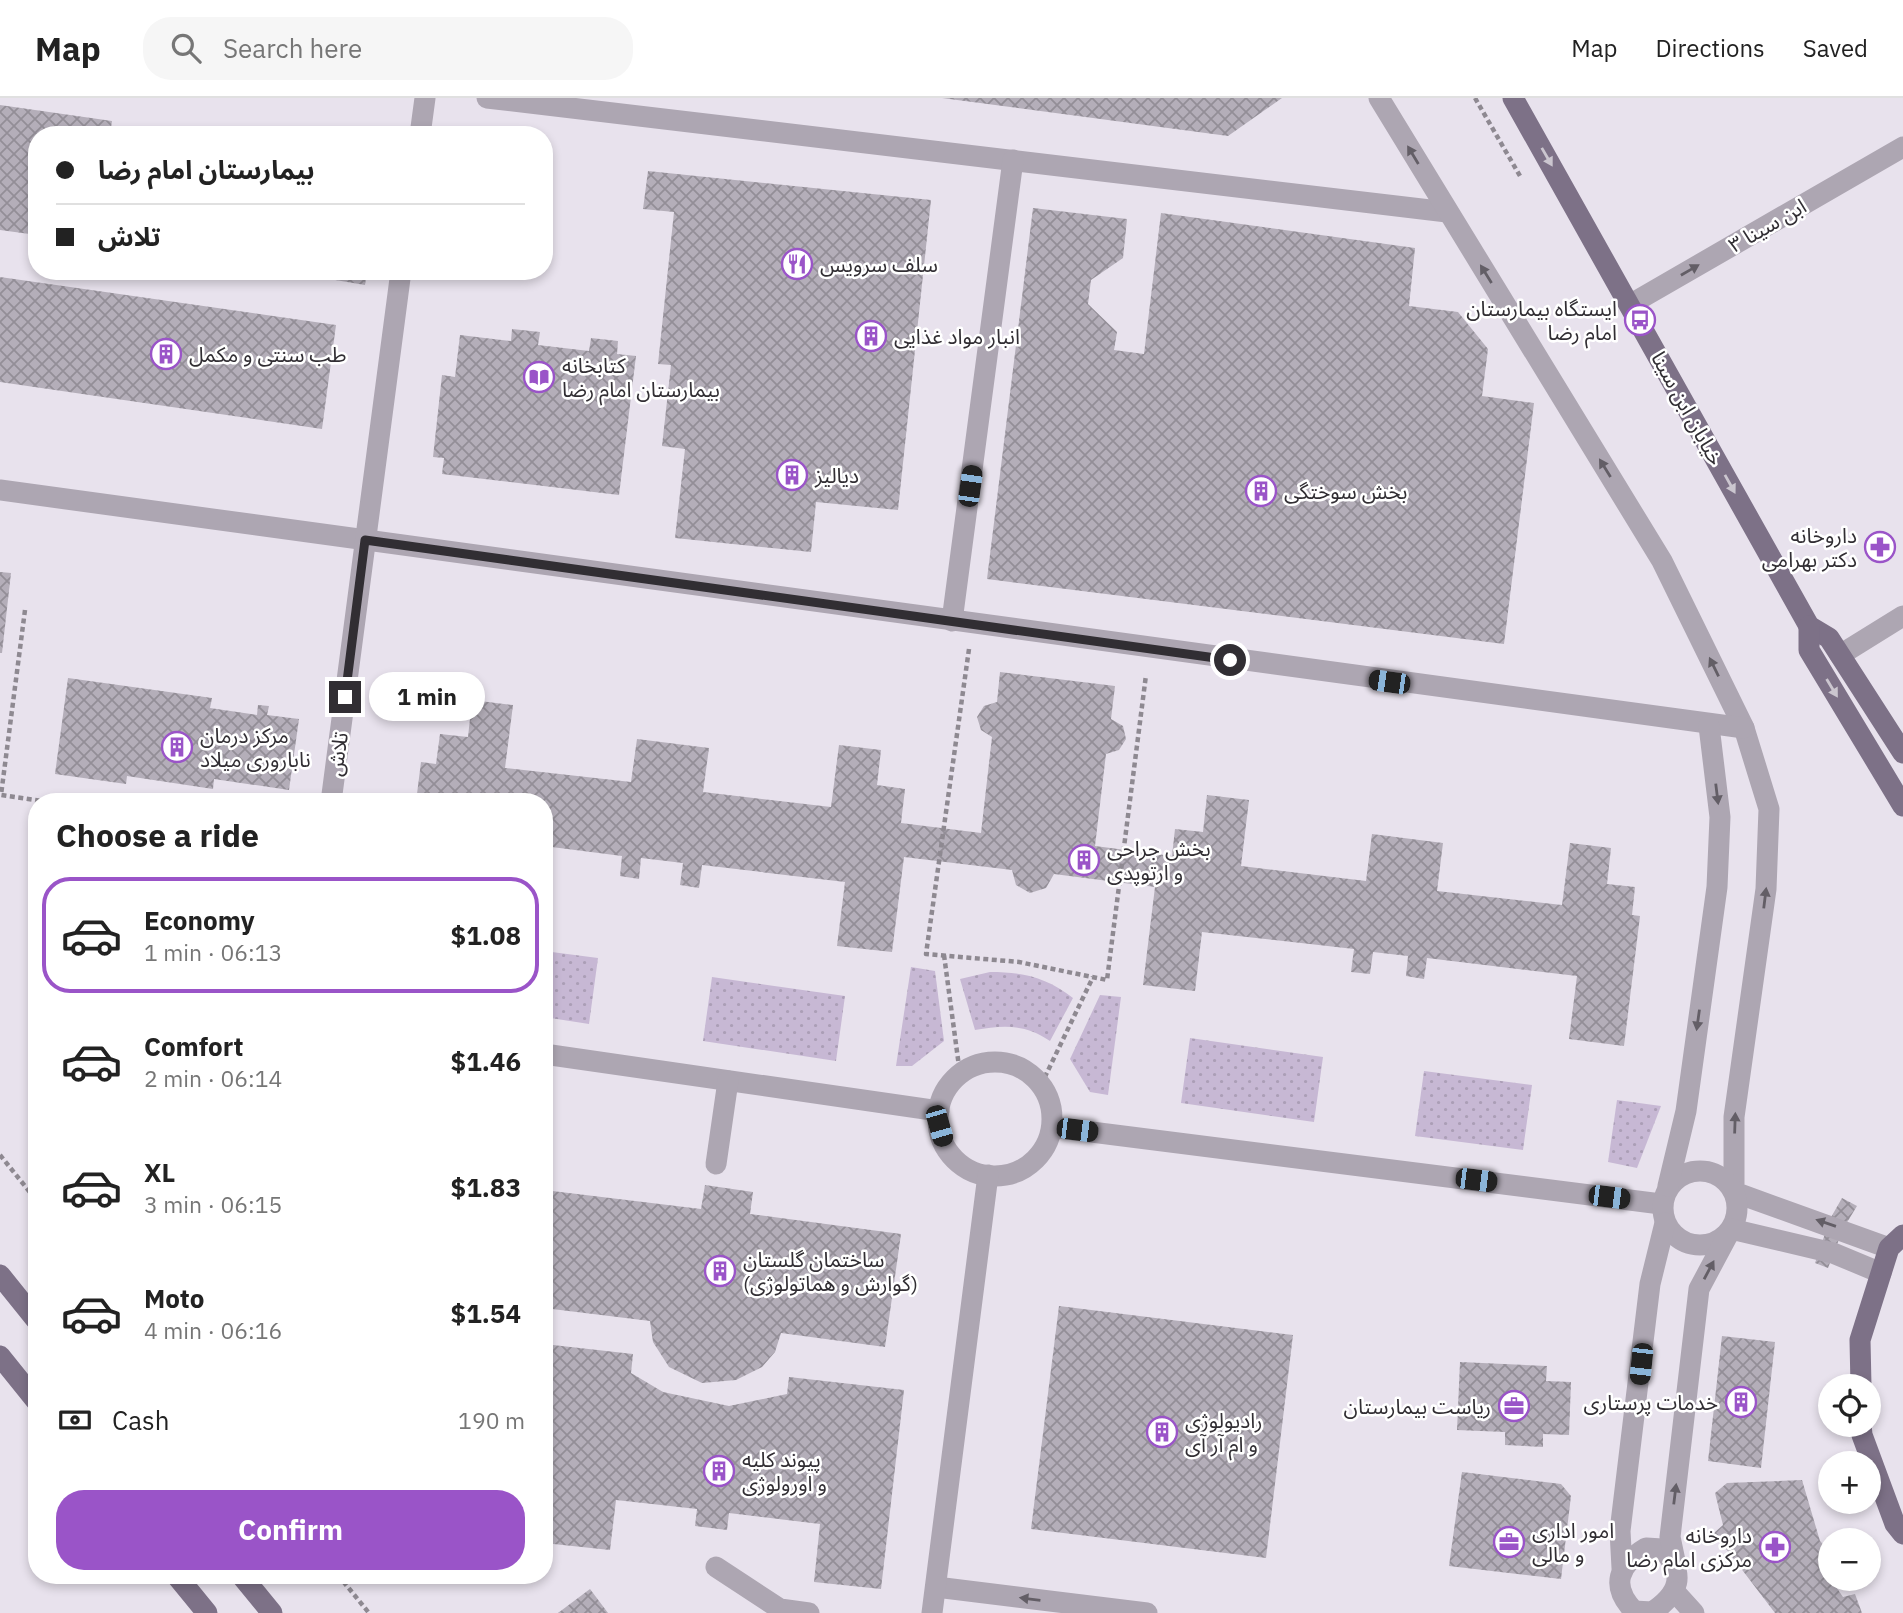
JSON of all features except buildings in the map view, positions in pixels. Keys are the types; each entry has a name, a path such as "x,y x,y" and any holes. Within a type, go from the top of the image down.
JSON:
{"main road":[{"name":"خیابان ابن سینا","path":"1513,98 1631,304 1809,626 1829,638 1903,753"},
{"path":"1809,626 1809,650 1903,806"},
{"path":"1861,1374 1860,1340 1881,1273 1896,1242"},
{"path":"0,1275 28,1310"},
{"path":"0,1356 28,1391"},
{"path":"1862,1437 1890,1511 1903,1534"},
{"path":"183,1584 207,1613"},
{"path":"248,1584 272,1613"}],"street":[{"path":"421,126 425,98"},
{"path":"487,98 1447,212"},
{"path":"1379,98 1662,561 1744,728 1769,809 1766,889 1734,1117 1734,1192 1738,1211 1699,1289 1670,1537 1675,1561 1675,1592 1694,1613"},
{"name":"ابن سینا ۳","path":"1631,304 1903,147"},
{"path":"962,623 1013,160"},
{"name":"تلاش","path":"332,793 400,280"},
{"path":"0,490 1709,726 1744,728"},
{"path":"1840,655 1903,616"},
{"path":"1675,1592 1651,1612 1617,1606 1622,1568 1620,1531 1650,1284 1686,1111 1717,887 1720,817 1709,726"},
{"path":"553,1055 939,1111"},
{"path":"1003,1063 1024,1070 1041,1084 1052,1111 1052,1126 1048,1140 1030,1164 1017,1172 988,1175 974,1172 950,1153 939,1126 939,1111 950,1084 960,1074 974,1066 1003,1063"},
{"path":"716,1164 728,1081"},
{"path":"1052,1126 1665,1204"},
{"path":"1731,1229 1716,1242 1696,1246 1677,1238 1665,1204 1683,1173 1703,1169 1721,1177 1734,1192 1896,1242"},
{"path":"932,1613 988,1175"},
{"path":"1731,1229 1833,1253 1881,1273"},
{"path":"1622,1568 1632,1556 1646,1548 1662,1549 1675,1561"},
{"path":"716,1567 780,1609 809,1613"},
{"path":"936,1587 1147,1613"}],"path":[{"path":"25,610 1,795 28,799"},
{"path":"962,623 926,954 1018,961 1107,980 1150,649"},
{"path":"944,956 960,1074"},
{"path":"1041,1084 1093,977"},
{"path":"0,1155 28,1190"},
{"path":"345,1584 369,1613"}],"shaded area":[{"path":"553,952 598,958 589,1024 553,1018"},
{"path":"911,967 935,971 944,1041 912,1066 896,1066"},
{"path":"990,972 1034,977 1073,998 1050,1041 1032,1031 1014,1027 975,1030 960,979"},
{"path":"712,977 845,996 836,1061 703,1041"},
{"path":"1100,995 1121,997 1108,1095 1090,1092 1070,1059"},
{"path":"1190,1038 1323,1057 1314,1122 1181,1103"},
{"path":"1424,1071 1532,1085 1523,1150 1415,1136"},
{"path":"1617,1100 1661,1106 1637,1168 1608,1162"}],"place":[{"name":"سلف سرویس","path":"797,264"},
{"name":"ایستگاه بیمارستان امام رضا","path":"1640,320"},
{"name":"انبار مواد غذایی","path":"871,336"},
{"name":"طب سنتی و مکمل","path":"166,354"},
{"name":"کتابخانه بیمارستان امام رضا","path":"539,377"},
{"name":"دیالیز","path":"792,475"},
{"name":"بخش سوختگی","path":"1261,491"},
{"name":"داروخانه دکتر بهرامی","path":"1880,547"},
{"name":"مرکز درمان ناباروری میلاد","path":"177,747"},
{"name":"بخش جراحی و ارتوپدی","path":"1084,860"},
{"name":"ساختمان گلستان (گوارش و هماتولوژی)","path":"720,1271"},
{"name":"خدمات پرستاری","path":"1741,1402"},
{"name":"ریاست بیمارستان","path":"1514,1406"},
{"name":"رادیولوژی و ام آر آی","path":"1162,1432"},
{"name":"پیوند کلیه و اورولوژی","path":"719,1471"},
{"name":"امور اداری و مالی","path":"1509,1542"},
{"name":"داروخانه مرکزی امام رضا","path":"1775,1547"}],"route":[{"path":"345,697 365,540 1230,660"}]}
